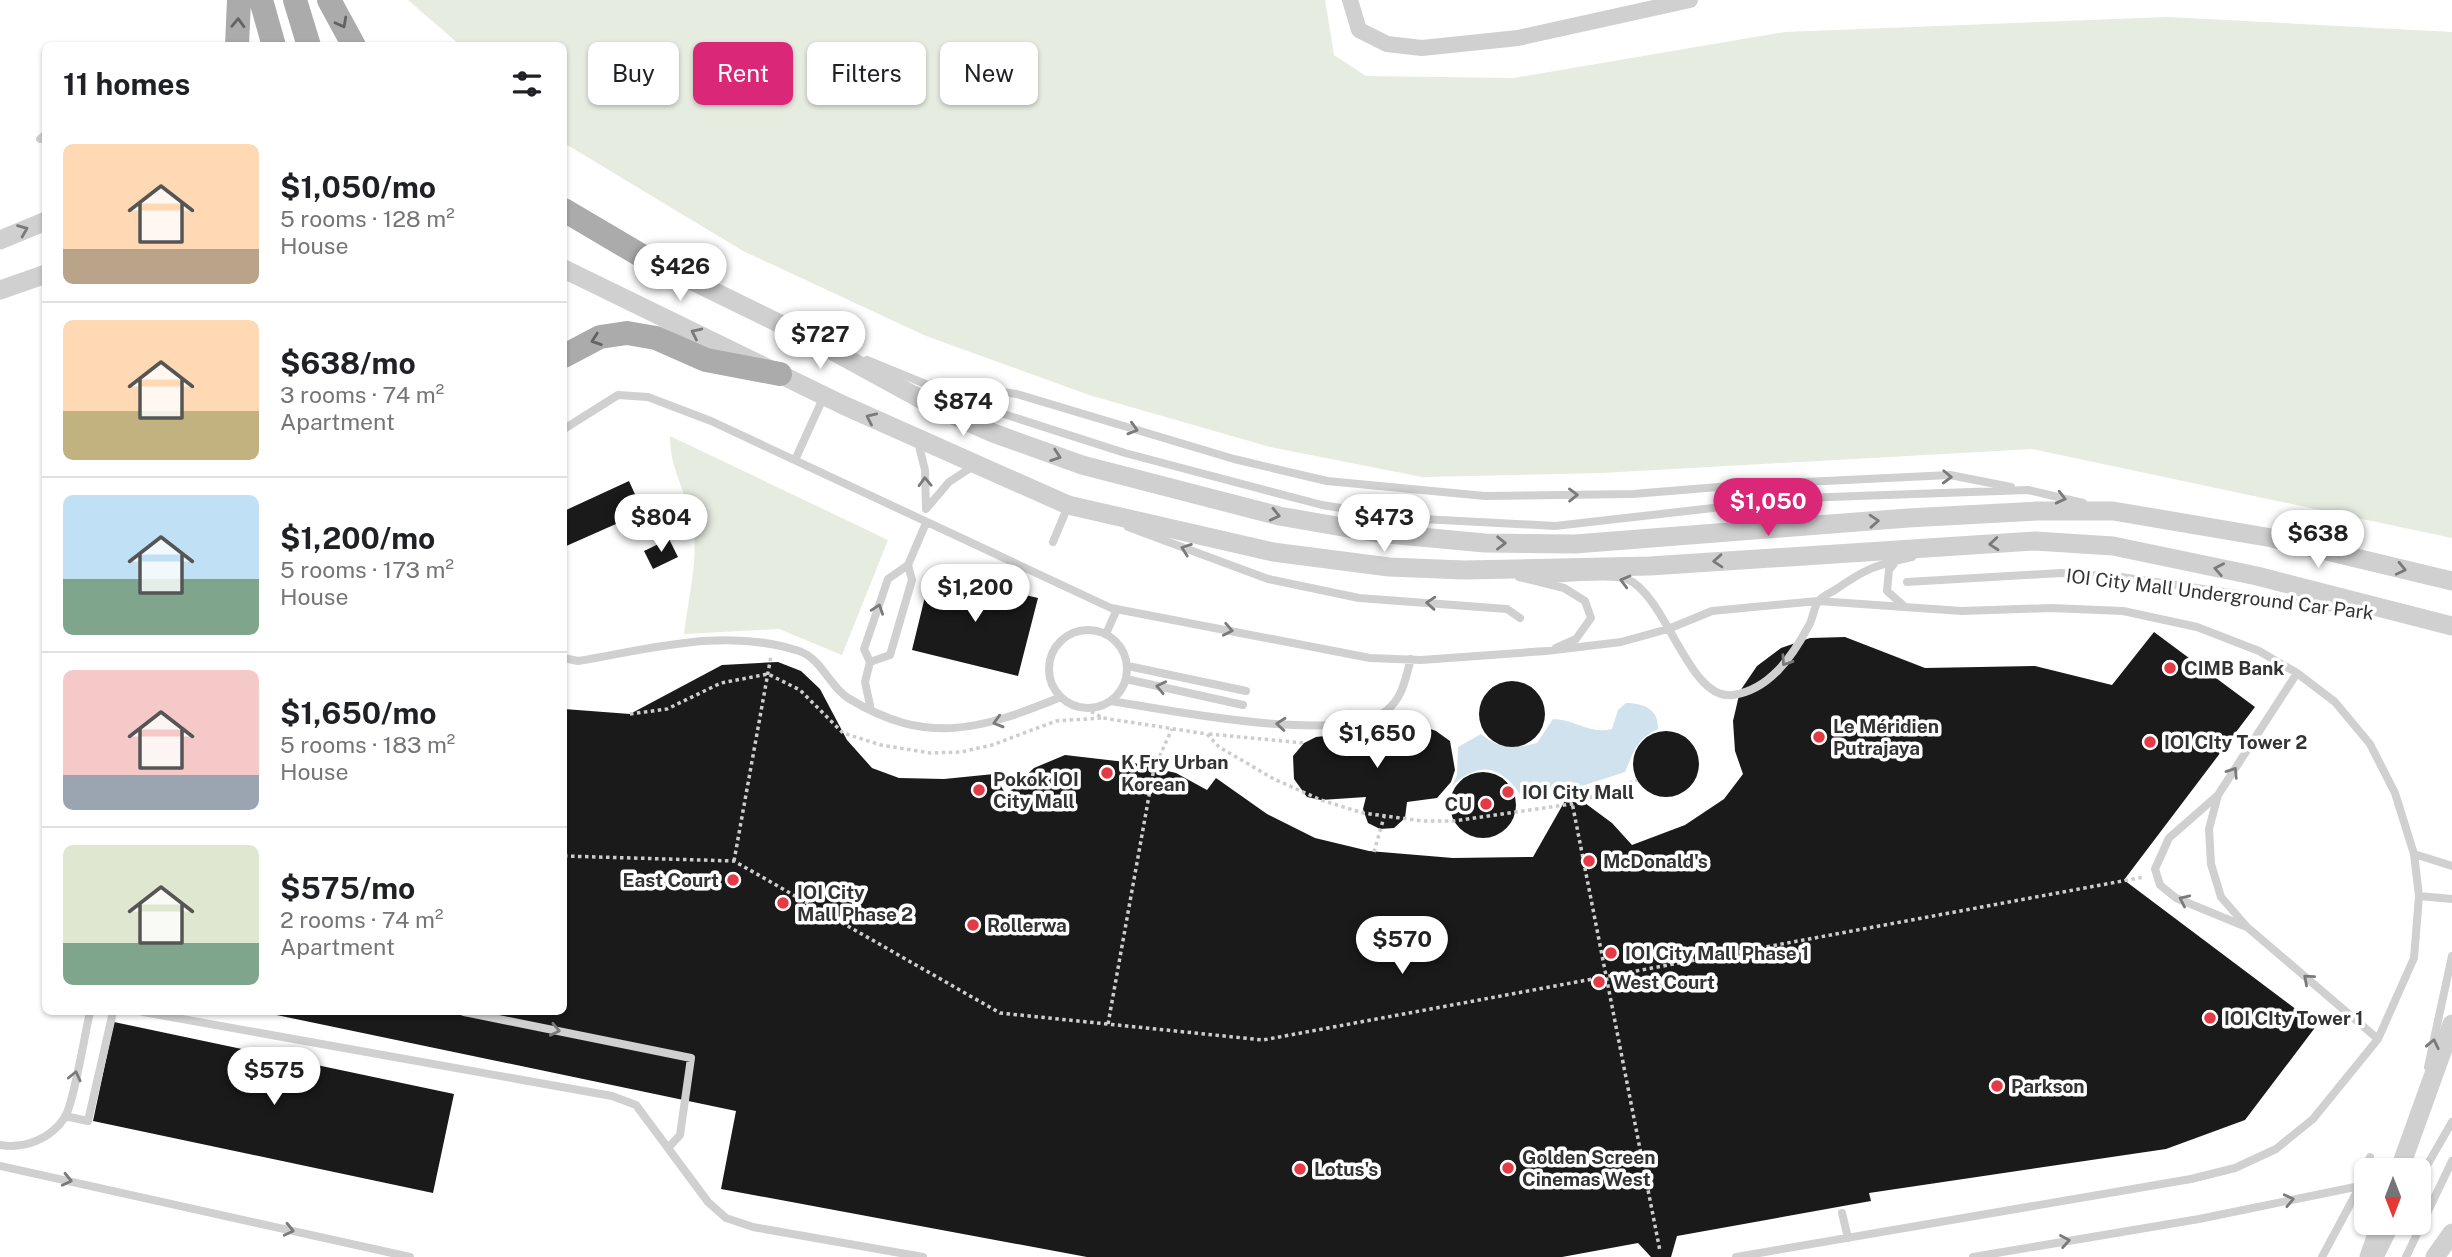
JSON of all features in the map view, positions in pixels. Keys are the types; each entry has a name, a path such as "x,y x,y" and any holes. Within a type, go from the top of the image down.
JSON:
{"main road":[{"path":"237,42 239,0"},
{"path":"261,0 273,42"},
{"path":"295,0 308,42"},
{"path":"329,0 352,42"},
{"path":"567,212 642,256"},
{"path":"567,354 600,337 627,333 656,338 706,360 780,374"}],"street":[{"path":"1350,0 1359,30 1387,44 1422,48 1518,38 1690,0"},
{"path":"567,218 809,338 937,408 993,433 1082,465 1279,516 1377,533 1485,543 1575,544 1920,517 2113,510 2272,538 2452,581"},
{"path":"0,240 42,223"},
{"path":"567,270 824,396 1068,505 1273,552 1389,567 1464,570 1650,566 2035,541 2113,546 2257,576 2450,625"},
{"path":"0,290 42,275"},
{"path":"2404,1158 2452,1024"},
{"path":"2435,1257 2452,1233"},
{"path":"2369,1257 2376,1236"}],"lane":[{"path":"809,338 982,407 1125,453 1322,505 1404,518 1555,526 1801,498 2028,490"},
{"path":"924,382 1017,394 1234,459 1327,481 1485,496 1633,494 1743,485 1950,475 2113,510"},
{"path":"567,427 618,395 648,397 678,407 1117,609 1370,657 1411,659 1546,651 1622,642 1668,629 1712,611 1818,601 1962,611 2051,608 2123,611 2197,627 2259,651 2297,673 2335,702 2370,744 2395,793 2414,854 2419,896 2414,958 2378,1039 2313,1119 2276,1149 2235,1168 2191,1179 1736,1257"},
{"path":"795,460 824,396"},
{"path":"917,439 925,471 926,509 949,482 975,465"},
{"path":"1052,542 1068,505 1268,579 1359,598 1507,609 1520,618"},
{"path":"871,710 866,682 870,662 864,649 888,579 908,565 926,523"},
{"path":"1537,580 1624,577 1643,587 1660,609 1668,629 1695,671 1709,688 1729,696 1754,691 1779,670 1810,626 1818,601 1866,568 1962,547"},
{"path":"1897,560 1889,570 1887,591 1905,607"},
{"path":"870,662 890,655 912,580 908,565"},
{"path":"1464,570 1537,580 1564,588 1586,601 1591,618 1576,639 1546,651"},
{"name":"IOI City Mall Underground Car Park","path":"1907,582 2060,573 2121,577 2450,625"},
{"path":"1106,634 1117,609"},
{"path":"1111,701 1126,679 1128,666 1124,653 1106,634 1095,630 1070,634 1053,651 1050,676 1061,697 1085,708 1111,701 1289,726 1375,718 1400,696 1411,659"},
{"path":"567,659 578,661 677,642 743,640 773,644 803,652 824,669 846,697 871,710 907,723 960,730 999,722 1061,697"},
{"path":"1128,666 1246,691"},
{"path":"2247,927 2176,898 2160,885 2157,876 2158,860 2169,838 2218,795 2297,673"},
{"path":"1126,679 1243,705"},
{"path":"2218,795 2209,829 2211,864 2221,897 2247,927 2378,1039"},
{"path":"2414,854 2452,866"},
{"path":"2419,896 2452,899"},
{"path":"2413,1135 2452,956"},
{"path":"0,1145 10,1147 38,1142 65,1116 89,1015"},
{"path":"65,1116 88,1121 112,1015"},
{"path":"175,1015 611,1097 636,1105 708,1202 726,1218 753,1227 923,1257"},
{"path":"479,1015 691,1058 680,1135 669,1147"},
{"path":"2431,1158 2452,1122"},
{"path":"2406,1257 2452,1161"},
{"path":"0,1166 410,1257"},
{"path":"1973,1257 2199,1219 2354,1187"},
{"path":"2322,1257 2354,1197"},
{"path":"1842,1213 1848,1238"},
{"path":"2380,1257 2390,1236"}],"path":[{"path":"734,861 773,644"},
{"path":"1085,708 1103,718 1207,734 1304,743"},
{"path":"1108,1024 1154,768 1180,711"},
{"path":"1207,734 1219,747 1274,779 1321,800 1384,817 1454,821 1572,804 1637,780"},
{"path":"1570,792 1660,1251"},
{"path":"1374,852 1384,817"},
{"path":"567,856 734,861 1000,1013 1263,1040 2157,876"}],"shaded area":[{"path":"408,0 1325,0 1334,55 1366,76 1513,78 1785,32 2167,17 2452,32 2452,538 2032,449 1601,473 1422,477 1270,447 1089,395 926,336 743,251 567,145 567,42 457,42"},
{"path":"670,436 888,540 842,655 779,629 684,634 694,562 694,533 672,459"}],"water":[{"path":"1626,703 1649,708 1656,716 1658,729 1640,742 1625,772 1539,800 1524,800 1508,780 1492,770 1473,772 1452,786 1457,775 1458,747 1481,734 1495,743 1514,747 1537,743 1553,719 1596,730 1612,729 1618,710"}],"building":[{"path":"629,481 643,512 567,546 567,510"},
{"path":"669,539 678,557 653,569 644,551"},
{"path":"931,572 1038,598 1018,676 912,650"},
{"name":"IOI City Mall Phase 1","path":"2154,632 2255,707 2124,880 2317,1025 2245,1120 2166,1149 1869,1193 1871,1201 1677,1236 1671,1257 1651,1257 1638,1243 1562,1257 1087,1257 721,1189 736,1111 277,1015 567,1015 567,709 630,714 722,665 778,662 801,671 820,689 847,740 872,768 899,778 944,779 994,774 1006,795 1034,768 1065,755 1134,763 1176,773 1207,790 1216,778 1267,814 1315,838 1369,851 1453,858 1533,857 1570,792 1612,823 1632,845 1685,825 1724,799 1743,774 1735,751 1733,721 1740,691 1757,666 1781,648 1810,638 1845,637 1925,668 2035,666 2112,685"},
{"path":"1512,681 1525,684 1535,691 1542,701 1545,714 1542,727 1535,737 1525,744 1512,747 1499,744 1489,737 1482,727 1479,714 1482,701 1489,691 1499,684"},
{"path":"1420,725 1436,731 1450,741 1455,770 1451,782 1437,798 1407,802 1405,818 1394,828 1380,829 1368,823 1363,809 1366,797 1321,800 1307,797 1294,779 1293,756 1304,743 1316,737"},
{"path":"1666,731 1679,734 1689,741 1696,751 1699,764 1696,777 1689,787 1679,794 1666,797 1653,794 1643,787 1636,777 1633,764 1636,751 1643,741 1653,734"},
{"path":"1483,772 1506,782 1516,805 1506,828 1483,838 1460,828 1450,805 1460,782"},
{"path":"114,1022 454,1094 433,1193 93,1121"}],"place":[{"name":"CIMB Bank","path":"2170,668"},
{"name":"Le Méridien Putrajaya","path":"1819,737"},
{"name":"IOI CIty Tower 2","path":"2150,742"},
{"name":"K Fry Urban Korean","path":"1107,773"},
{"name":"Pokok IOI City Mall","path":"979,790"},
{"name":"IOI City Mall","path":"1508,792"},
{"name":"CU","path":"1486,804"},
{"name":"McDonald's","path":"1589,861"},
{"name":"East Court","path":"733,880"},
{"name":"IOI City Mall Phase 2","path":"783,903"},
{"name":"Rollerwa","path":"973,925"},
{"name":"IOI City Mall Phase 1","path":"1611,953"},
{"name":"West Court","path":"1599,982"},
{"name":"IOI CIty Tower 1","path":"2210,1018"},
{"name":"Parkson","path":"1997,1086"},
{"name":"Golden Screen Cinemas West","path":"1508,1168"},
{"name":"Lotus's","path":"1300,1169"}]}
